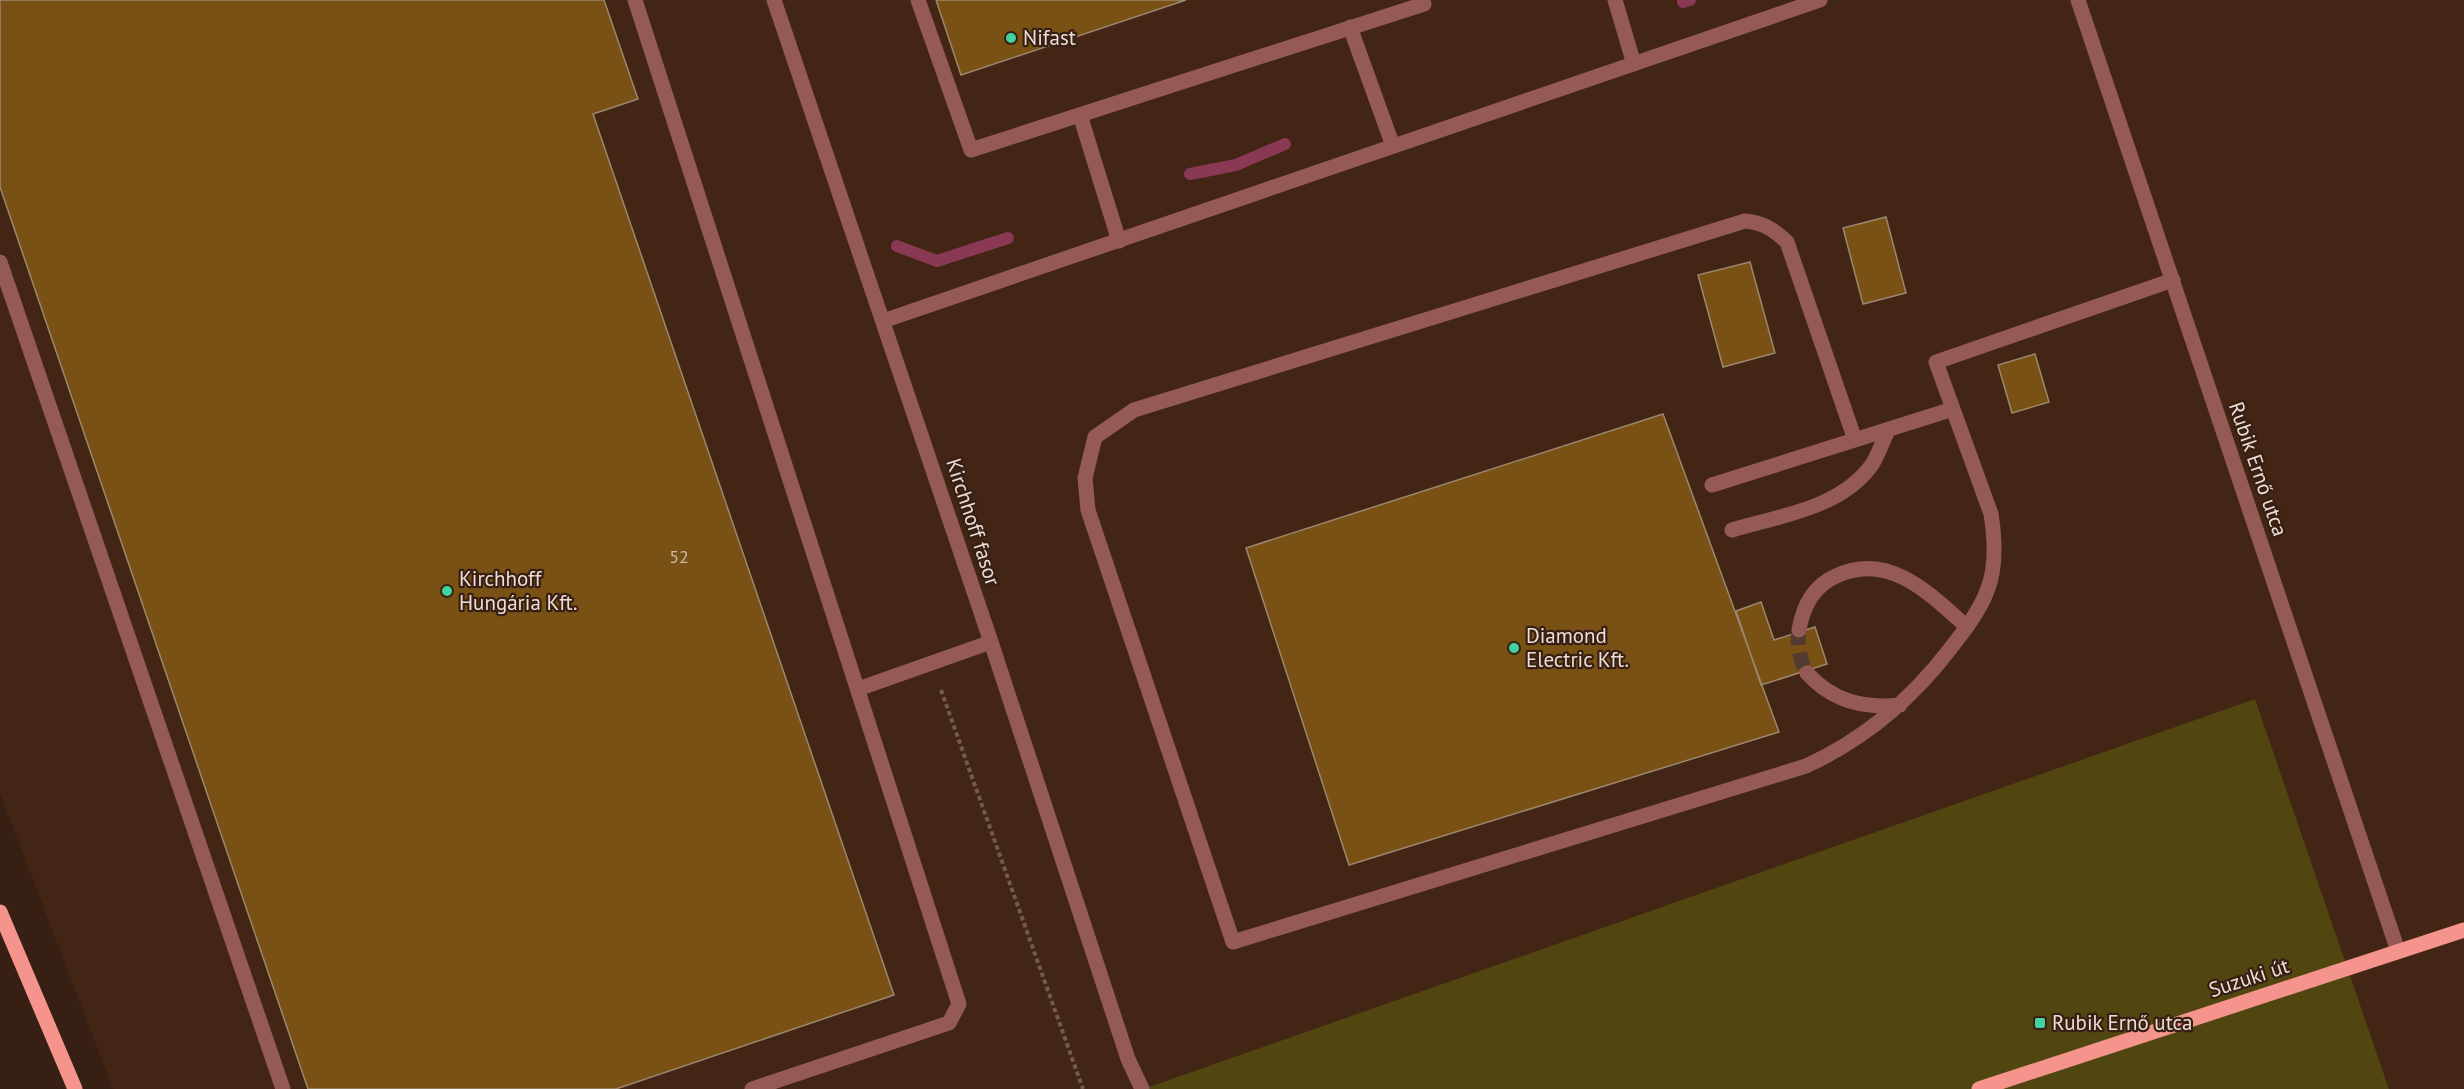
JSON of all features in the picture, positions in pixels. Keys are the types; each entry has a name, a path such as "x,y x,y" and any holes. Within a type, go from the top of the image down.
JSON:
{"main road":[{"path":"0,912 75,1089"},
{"name":"Suzuki út","path":"1979,1089 2464,930"}],"street":[{"path":"635,0 959,1004 949,1023 752,1089"},
{"name":"Kirchhoff fasor","path":"774,0 884,321 1128,1059 1142,1089"},
{"path":"918,0 971,150 1424,4"},
{"path":"1615,0 1634,64"},
{"path":"884,321 1820,0"},
{"name":"Rubik Ernő utca","path":"2078,0 2398,951"},
{"path":"1350,27 1393,146"},
{"path":"1080,115 1119,241"},
{"path":"1855,440 1787,243 1773,229 1759,222 1744,221 1134,411 1095,437 1085,478 1088,510 1233,942 1806,766 1840,750 1900,705 1932,672 1967,627 1988,591 1995,539 1990,514 1936,362 2173,280"},
{"path":"0,262 283,1089"},
{"path":"1712,485 1953,409"},
{"path":"1731,530 1828,501 1852,486 1873,464 1888,429"},
{"path":"1799,630 1801,617 1816,588 1839,574 1865,567 1892,572 1909,579 1923,588 1967,627"},
{"path":"858,689 991,642"},
{"path":"1806,673 1834,697 1878,708 1900,705"},
{"name":"Kirchhoff fasor","path":"1128,1059 1132,1089"}],"path":[{"path":"932,664 1083,1089"}],"shaded area":[{"path":"0,0 2464,0 2464,1089 2389,1089 2255,700 1143,1089 113,1089 0,793"},
{"path":"2255,699 2389,1089 1143,1089"}],"building":[{"name":"Kirchhoff Hungária Kft.","path":"0,0 604,0 638,99 593,114 894,995 616,1089 308,1089 0,187"},
{"name":"Nifast","path":"936,0 1186,0 961,75"},
{"path":"1886,217 1906,293 1863,304 1843,228"},
{"path":"1750,262 1775,353 1723,367 1698,275"},
{"path":"2035,354 2049,402 2012,413 1998,365"},
{"name":"Diamond Electric Kft.","path":"1663,414 1779,732 1349,865 1246,548"},
{"path":"1761,602 1774,640 1815,627 1827,664 1761,685 1736,611"}],"waterway":[{"path":"1683,2 1690,0"},
{"path":"1190,174 1236,165 1285,144"},
{"path":"897,246 937,261 1008,238"}],"tunnel":[{"path":"1799,630 1799,652 1807,673"}],"place":[{"name":"Nifast","path":"1011,38"},
{"name":"Kirchhoff Hungária Kft.","path":"447,591"},
{"name":"Diamond Electric Kft.","path":"1514,648"},
{"name":"Rubik Ernő utca","path":"2040,1023"}]}
